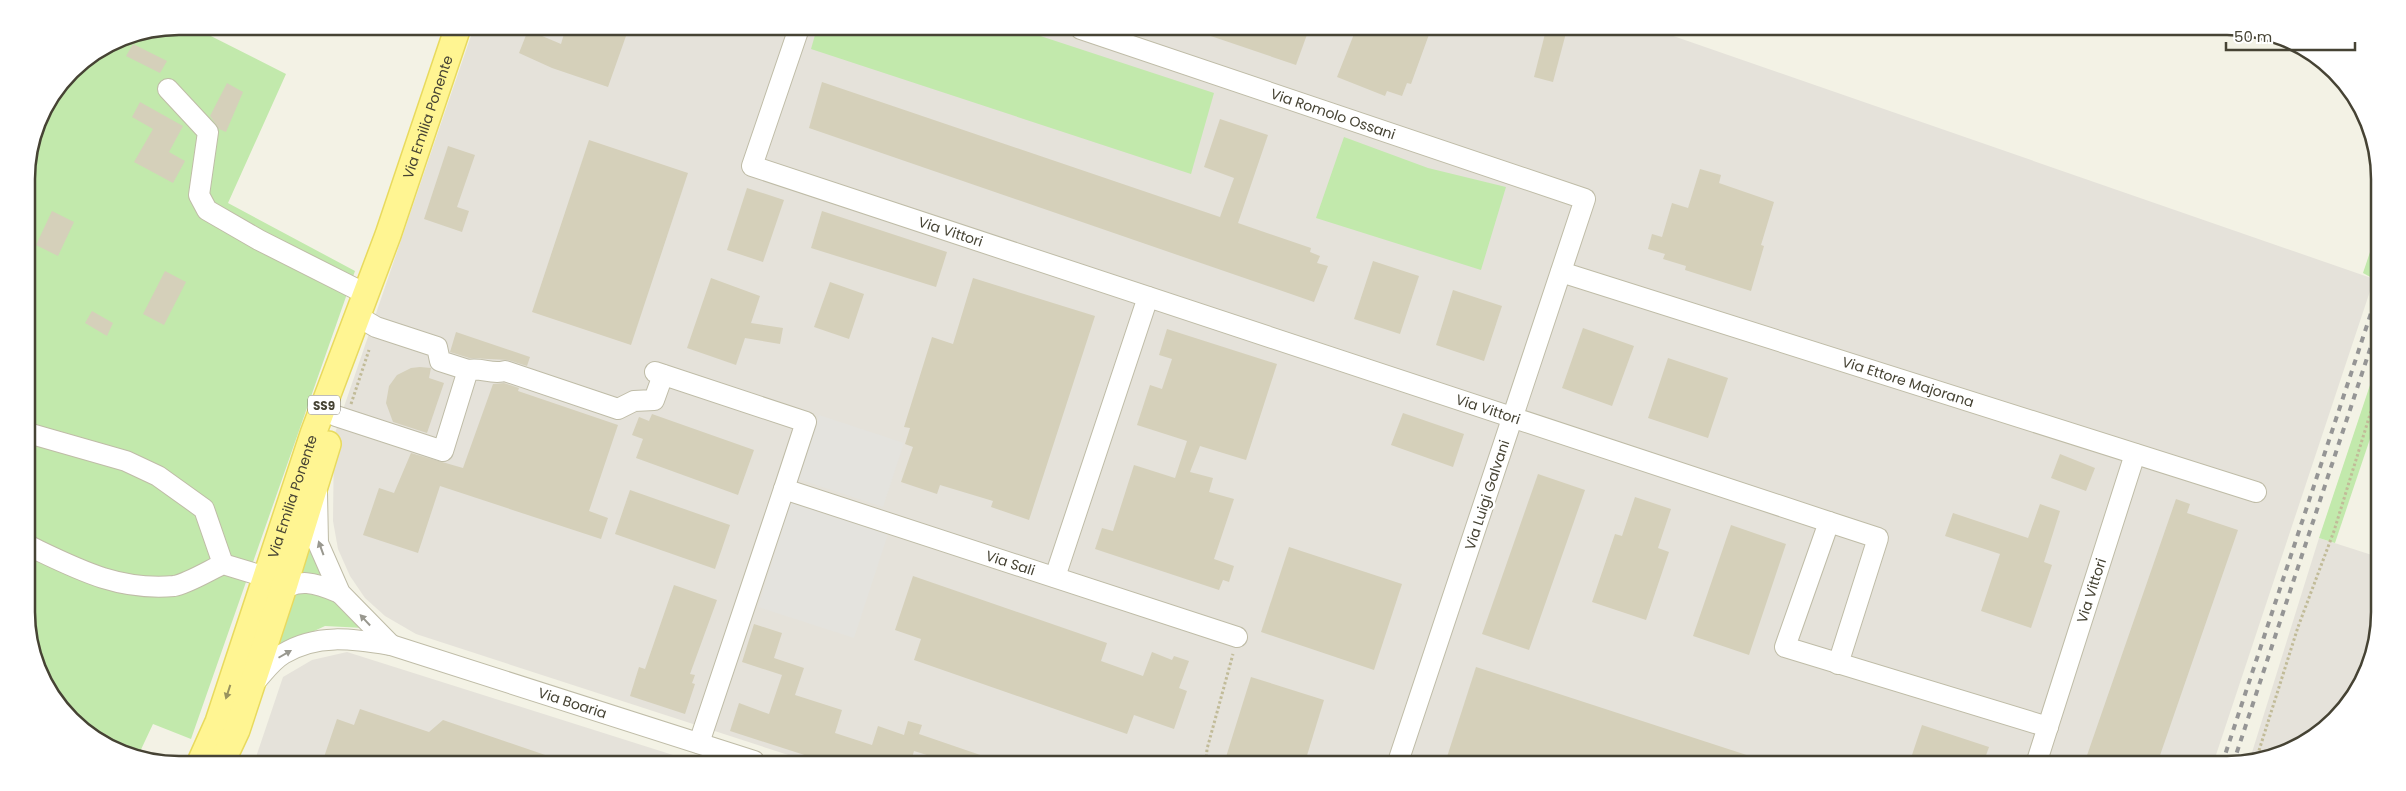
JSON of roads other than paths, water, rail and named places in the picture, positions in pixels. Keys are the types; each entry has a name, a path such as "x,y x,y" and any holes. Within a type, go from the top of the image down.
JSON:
{"main road":[{"name":"Via Emilia Ponente","path":"225,756 236,730 250,687 313,434 388,235 455,35"},
{"name":"Via Emilia Ponente","path":"203,756 218,722 254,612 275,582 317,478 388,235"}],"street":[{"name":"Via Vittori","path":"797,35 752,166 1878,538 1838,664"},
{"name":"Via Romolo Ossani","path":"1102,35 1585,199"},
{"path":"168,89 208,132 199,195 207,210 259,240 366,294"},
{"name":"Via Luigi Galvani","path":"1400,756 1585,199"},
{"name":"Via Ettore Majorana","path":"1561,272 2256,492"},
{"path":"1055,578 1148,297"},
{"path":"364,320 376,327 437,347 440,361 468,370 476,369 495,374 505,371 618,409 634,401 654,400 659,374 806,422 698,743"},
{"path":"336,416 443,451 468,370"},
{"path":"35,435 126,461 158,476 204,509 223,564"},
{"name":"Via Vittori","path":"2039,756 2135,454"},
{"name":"Via Boaria","path":"317,478 318,543 340,593 391,645"},
{"name":"Via Sali","path":"784,489 1237,637"},
{"path":"1828,522 1785,647 2048,727"},
{"path":"35,549 87,574 121,584 176,586 223,564 275,582"},
{"name":"Via Boaria","path":"275,582 315,583 340,593"},
{"name":"Via Boaria","path":"250,687 282,655 316,639 354,639 391,645 738,756"}],"railway":[{"path":"2225,756 2371,313"},
{"path":"2236,756 2371,346"}]}
